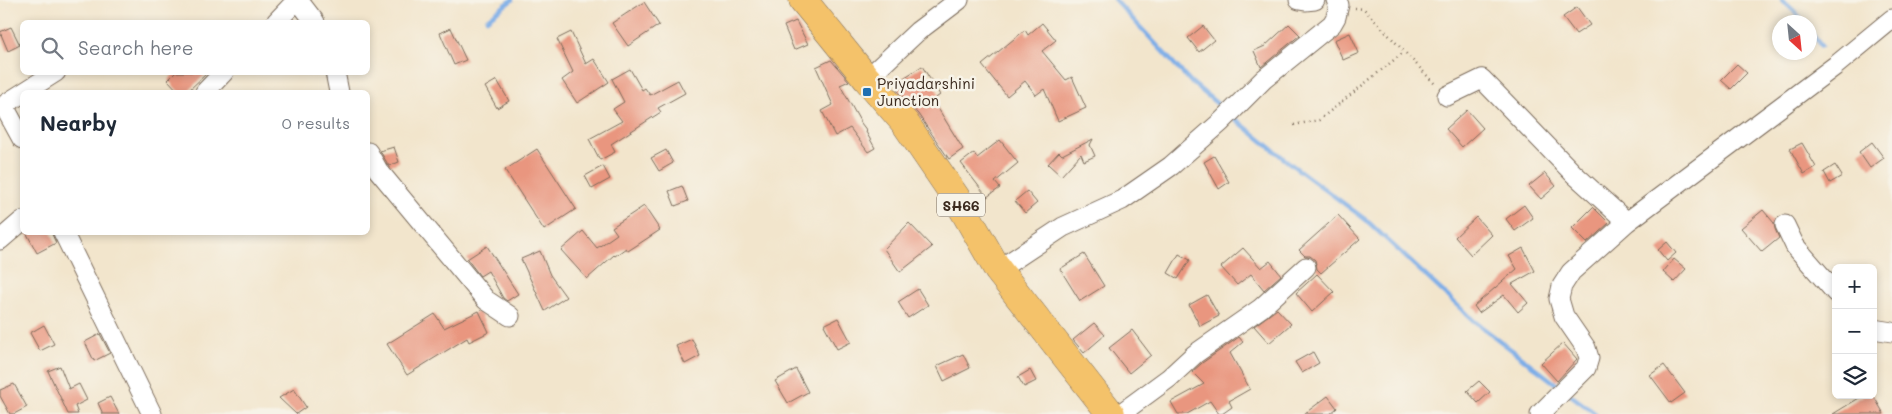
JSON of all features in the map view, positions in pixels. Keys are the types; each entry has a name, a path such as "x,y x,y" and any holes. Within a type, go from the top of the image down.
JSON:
{"main road":[{"name":"SH66","path":"804,0 866,79 905,123 959,202 998,270 1111,414"}],"street":[{"path":"278,20 297,0 313,20"},
{"path":"866,79 918,31 959,0"},
{"path":"1299,0 1315,0"},
{"path":"998,270 1063,227 1122,200 1171,166 1221,122 1264,79 1332,24 1340,2"},
{"path":"1540,414 1586,368 1590,358 1586,348 1564,316 1559,299 1562,286 1571,272 1627,222 1835,66 1892,19"},
{"path":"28,90 51,75"},
{"path":"207,90 221,75"},
{"path":"336,75 339,90"},
{"path":"1447,96 1482,79 1574,174 1627,222"},
{"path":"20,95 7,103 2,110 20,136"},
{"path":"370,156 378,170 486,300 510,316"},
{"path":"0,240 20,223"},
{"path":"1785,225 1795,246 1832,288"},
{"path":"64,235 152,414"},
{"path":"1120,414 1169,378 1195,354 1261,308 1306,267"},
{"path":"1877,330 1892,332"}],"path":[{"path":"1340,2 1364,9 1447,96"},
{"path":"1294,125 1319,120 1404,52"}],"building":[{"path":"644,2 659,25 628,46 612,23"},
{"path":"1577,7 1590,25 1576,34 1563,17"},
{"path":"796,21 808,44 794,50 784,26"},
{"path":"1042,23 1056,40 1042,51 1066,80 1072,77 1086,108 1058,121 1044,89 1036,95 1025,81 1007,96 982,65 1025,30 1028,35"},
{"path":"1289,24 1300,35 1261,67 1254,51 1265,46"},
{"path":"1203,26 1214,40 1199,52 1188,38"},
{"path":"11,27 20,45 8,51 0,32"},
{"path":"451,28 466,60 454,65 440,33"},
{"path":"571,32 586,64 594,59 609,82 577,103 562,80 573,72 557,39"},
{"path":"1350,33 1359,53 1343,60 1334,40"},
{"path":"831,60 849,81 840,85 875,148 868,152 850,128 835,136 822,111 833,105 816,67"},
{"path":"1737,64 1747,73 1731,89 1721,80"},
{"path":"922,66 940,95 933,100 963,149 949,159 918,114 897,90 900,89 896,83"},
{"path":"630,69 642,90 645,88 650,95 678,80 685,93 658,108 661,112 611,144 615,152 600,160 589,139 622,121 613,109 624,102 612,79"},
{"path":"173,75 205,75 189,90 177,90 168,80"},
{"path":"497,80 509,101 497,108 485,87"},
{"path":"1467,110 1483,128 1462,147 1446,129"},
{"path":"1093,139 1090,145 1095,156 1084,161 1081,154 1061,176 1048,164 1059,152 1062,155"},
{"path":"1000,140 1018,163 995,182 1000,188 987,197 961,163 974,153 977,158"},
{"path":"1872,142 1884,158 1870,168 1859,152"},
{"path":"1802,143 1816,167 1804,174 1790,149"},
{"path":"394,147 399,162 389,166 380,151"},
{"path":"537,149 576,209 544,230 505,170"},
{"path":"666,150 673,163 659,171 651,158"},
{"path":"1214,156 1229,182 1219,189 1204,162"},
{"path":"1835,165 1842,176 1830,183 1824,172"},
{"path":"603,166 610,179 592,189 585,176"},
{"path":"1545,173 1556,186 1541,199 1529,186"},
{"path":"682,186 688,201 675,206 669,191"},
{"path":"1027,191 1037,203 1025,213 1015,201"},
{"path":"1524,205 1533,218 1515,231 1506,219"},
{"path":"644,206 660,230 628,251 626,248 614,255 587,279 561,250 583,231 597,248 617,234 612,227"},
{"path":"1593,207 1609,223 1587,243 1572,228"},
{"path":"1763,210 1774,223 1779,238 1762,252 1741,228"},
{"path":"1338,215 1360,239 1321,273 1317,269 1315,260 1310,256 1305,256 1299,250"},
{"path":"1476,217 1492,235 1471,255 1455,237"},
{"path":"909,223 932,247 900,272 884,249"},
{"path":"28,235 52,235 56,243 37,253"},
{"path":"1667,242 1676,253 1667,261 1658,250"},
{"path":"487,246 518,294 507,301 503,298 488,271 480,276 467,259"},
{"path":"1243,248 1261,268 1270,261 1281,275 1264,290 1251,274 1237,285 1221,267"},
{"path":"1523,248 1535,271 1512,284 1528,303 1518,312 1504,295 1479,313 1474,306 1517,269 1509,256"},
{"path":"540,251 550,275 566,297 545,311 521,259"},
{"path":"1084,254 1104,286 1080,301 1060,269"},
{"path":"1179,254 1190,260 1178,279 1168,273"},
{"path":"1674,259 1686,269 1674,282 1663,272"},
{"path":"1317,274 1334,292 1312,312 1296,293"},
{"path":"918,289 928,305 908,318 898,302"},
{"path":"1207,295 1219,316 1200,326 1189,305"},
{"path":"1277,309 1291,324 1269,343 1254,326"},
{"path":"479,311 489,332 469,342 467,338 407,375 387,344 435,314 444,328"},
{"path":"838,318 851,342 837,349 824,325"},
{"path":"1094,323 1105,335 1084,353 1073,340"},
{"path":"44,325 54,344 40,351 30,333"},
{"path":"1132,330 1151,355 1129,373 1109,348"},
{"path":"100,334 110,353 94,361 85,342"},
{"path":"1239,337 1243,342 1230,353 1250,389 1229,401 1232,407 1222,414 1219,414 1210,401 1187,414 1178,414 1171,402 1204,384 1192,372"},
{"path":"692,339 700,356 685,364 676,346"},
{"path":"1563,343 1577,359 1557,381 1541,363"},
{"path":"1313,352 1319,363 1302,373 1295,362"},
{"path":"963,354 970,368 944,381 937,366"},
{"path":"1664,365 1685,393 1671,403 1650,375"},
{"path":"60,366 69,389 79,384 87,400 75,406 78,414 68,414 48,371"},
{"path":"796,369 808,392 788,403 775,381"},
{"path":"1030,370 1036,381 1024,387 1018,377"},
{"path":"1479,381 1490,392 1478,403 1467,391"},
{"path":"14,384 27,407 14,414 10,414 0,396 0,390"},
{"path":"294,389 306,407 296,414 279,398"},
{"path":"1328,396 1337,408 1330,414 1304,414"},
{"path":"110,397 119,414 103,414 98,403"},
{"path":"1857,399 1875,399 1884,414 1833,414"}],"waterway":[{"path":"487,19 512,0"},
{"path":"1115,0 1191,82 1225,110"},
{"path":"1782,0 1797,15"},
{"path":"1817,41 1821,46"},
{"path":"1233,117 1292,165 1366,220 1474,321 1560,387"},
{"path":"1568,393 1596,414"}],"place":[{"name":"Priyadarshini Junction","path":"867,92"}]}
